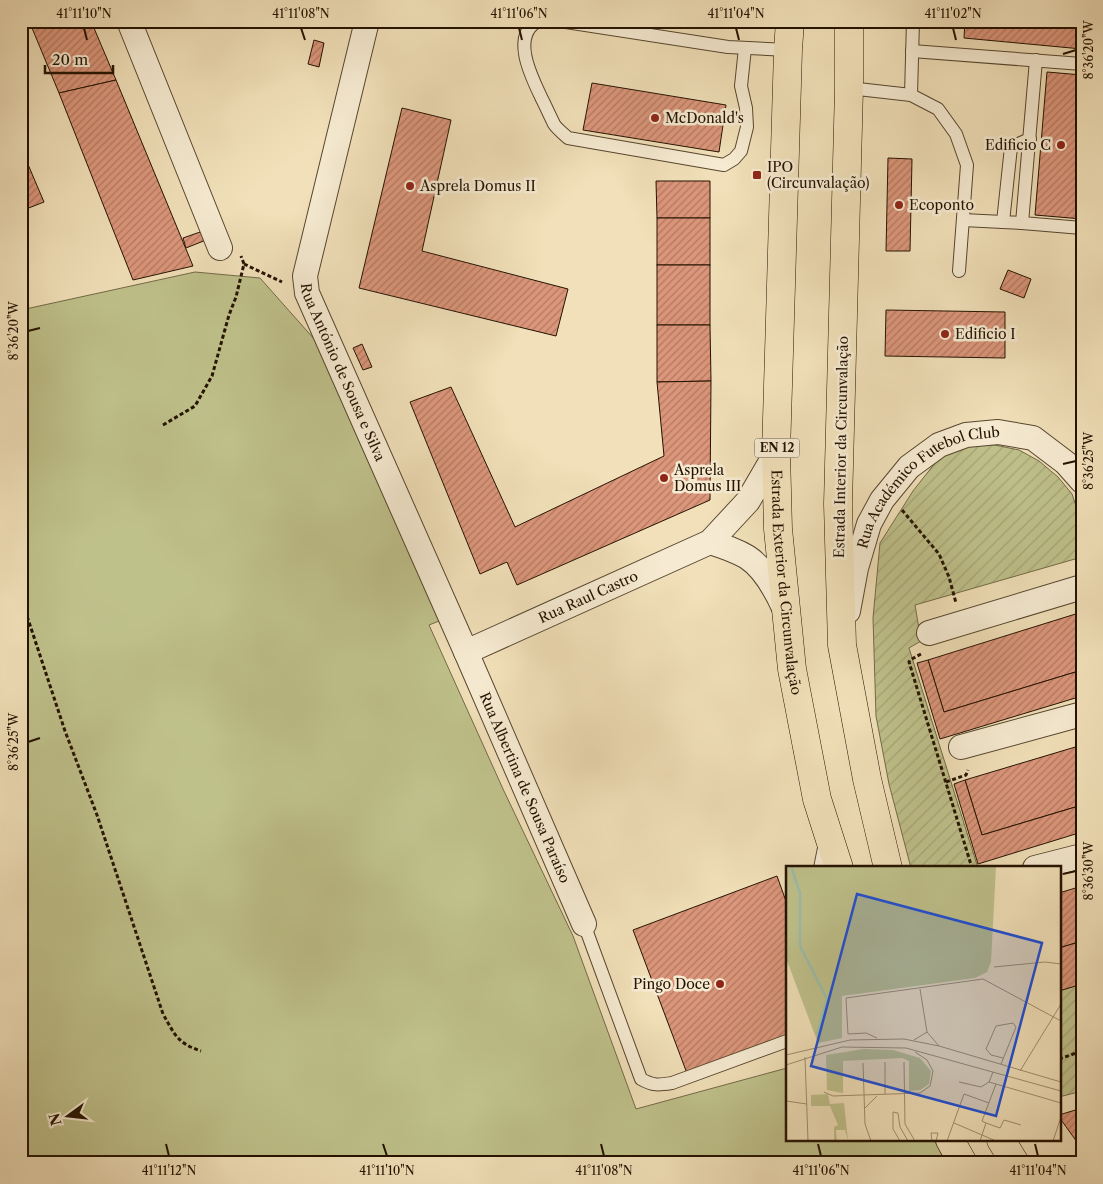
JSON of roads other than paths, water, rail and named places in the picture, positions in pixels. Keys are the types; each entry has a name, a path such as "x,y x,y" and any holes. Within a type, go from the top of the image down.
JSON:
{"main road":[{"name":"Estrada Exterior da Circunvalação","path":"790,21 776,453 778,529 794,678 818,799 838,866"},
{"name":"Estrada Interior da Circunvalação","path":"849,21 849,88 838,504 842,645 867,779 888,866"},
{"path":"951,1142 963,1163"},
{"path":"970,1142 982,1163"},
{"path":"1002,1142 1015,1163"}],"street":[{"path":"129,21 220,248"},
{"name":"Rua António de Sousa e Silva","path":"367,21 305,276 307,293 466,652"},
{"name":"Rua Académico Futebol Club","path":"842,645 856,568 869,524 882,500 909,467 939,445 966,435 998,432 1033,438 1066,463 1082,481"},
{"name":"Rua Raul Castro","path":"466,652 710,542 748,501 776,453"},
{"path":"710,542 734,550 748,558 777,592 786,611"},
{"path":"929,633 1082,587"},
{"name":"Rua Albertina de Sousa Paraíso","path":"466,652 584,924"},
{"path":"961,747 1082,714"},
{"path":"1043,866 1082,856"}],"lane":[{"path":"538,21 532,24 526,33 525,58 555,125 568,138 724,164 734,159 741,151 747,127 746,108 741,86 745,48"},
{"path":"553,21 728,48 788,50"},
{"path":"911,95 913,21"},
{"path":"912,51 1082,64"},
{"path":"1022,224 1036,60"},
{"path":"849,88 911,95 938,109 956,134 967,165 959,271"},
{"path":"1003,222 1011,147 1030,139"},
{"path":"963,220 1082,228"},
{"path":"820,866 828,831"},
{"path":"584,924 641,1078 651,1085 672,1083 786,1041"}],"place":[{"name":"McDonald's","path":"655,118"},
{"name":"Edificio C","path":"1061,145"},
{"name":"IPO (Circunvalação)","path":"757,175"},
{"name":"Asprela Domus II","path":"410,186"},
{"name":"Ecoponto","path":"899,205"},
{"name":"Edificio I","path":"945,334"},
{"name":"Asprela Domus III","path":"664,478"},
{"name":"Pingo Doce","path":"720,984"}]}
